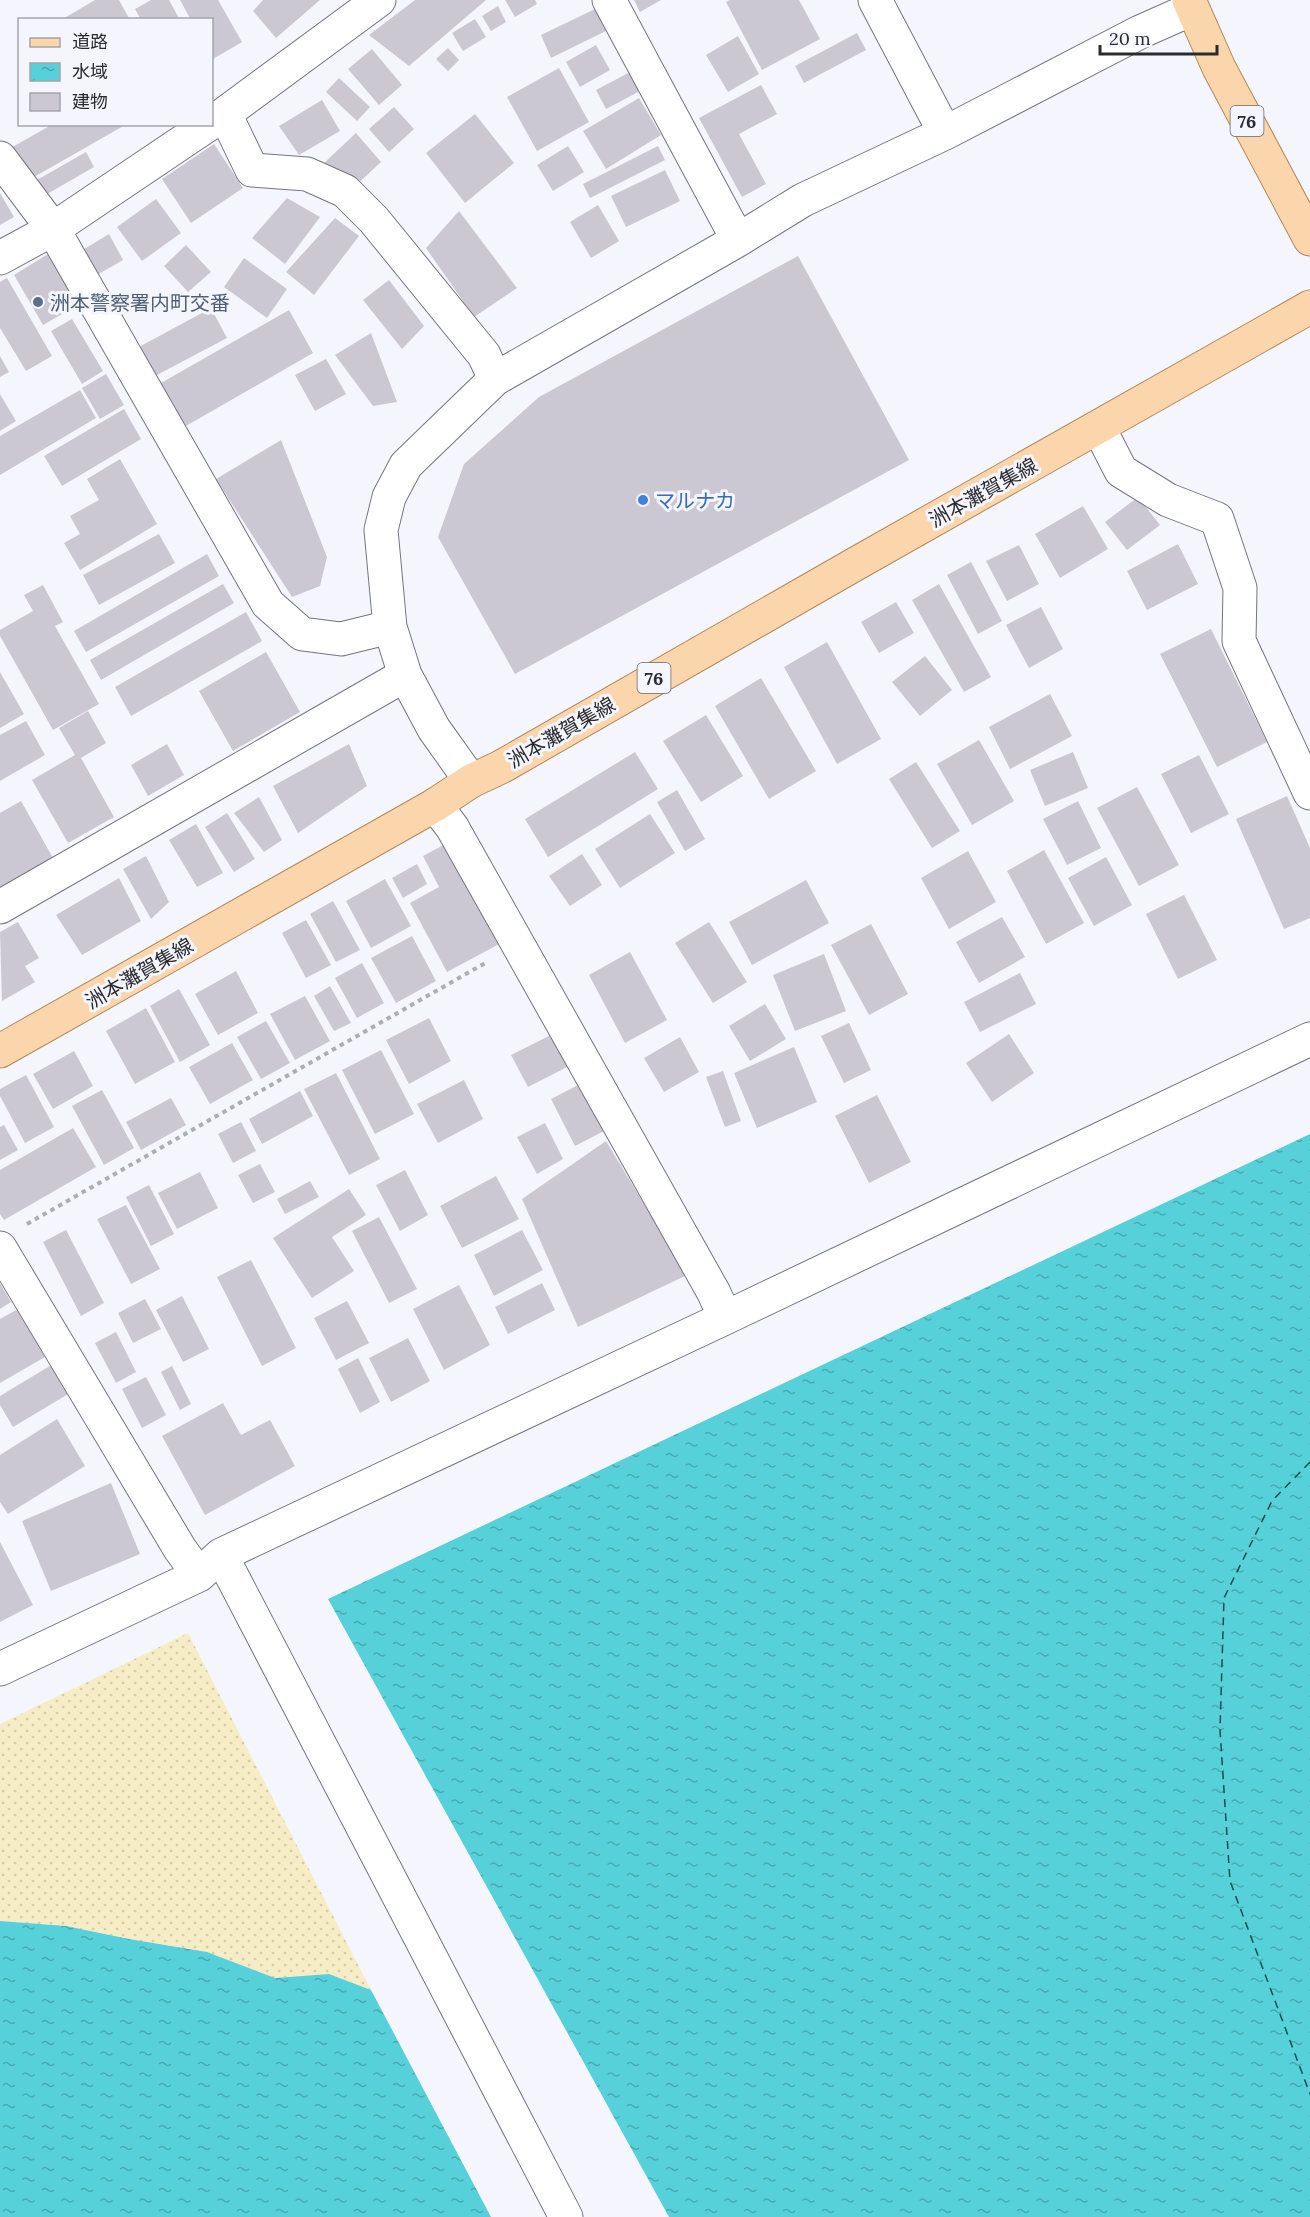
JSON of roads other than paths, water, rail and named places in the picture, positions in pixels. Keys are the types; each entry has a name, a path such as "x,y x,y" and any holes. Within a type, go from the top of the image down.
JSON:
{"main road":[{"name":"76","path":"1190,4 1218,68 1310,239"},
{"name":"洲本灘賀集線","path":"0,1051 435,805 471,781 501,767 909,532 1099,428 1310,307"}],"street":[{"path":"379,0 215,120 252,170 308,174 345,191 374,220 484,355 495,379"},
{"path":"609,0 738,240"},
{"path":"875,0 945,133"},
{"path":"471,781 434,729 405,675 390,627 381,530 389,497 406,465 495,379 738,240 803,200 945,133 1190,4"},
{"path":"0,258 52,229 206,126"},
{"path":"0,158 52,229 268,604 302,634 341,639 390,627"},
{"path":"1099,428 1121,471 1168,500 1217,519 1240,588 1239,641 1310,793"},
{"path":"0,907 405,675"},
{"path":"435,805 452,827 708,1283 725,1318"},
{"path":"0,1670 210,1565 1310,1039"},
{"path":"10,1238 180,1549 210,1565 566,2217"}],"water":[{"path":"1310,1134 1310,2217 669,2217 328,1599"},
{"path":"0,1921 66,1926 207,1952 275,1978 329,1974 371,1990 491,2217 0,2217"}],"place":[{"name":"洲本警察署内町交番","path":"38,302"},
{"name":"マルナカ","path":"643,500"}]}
